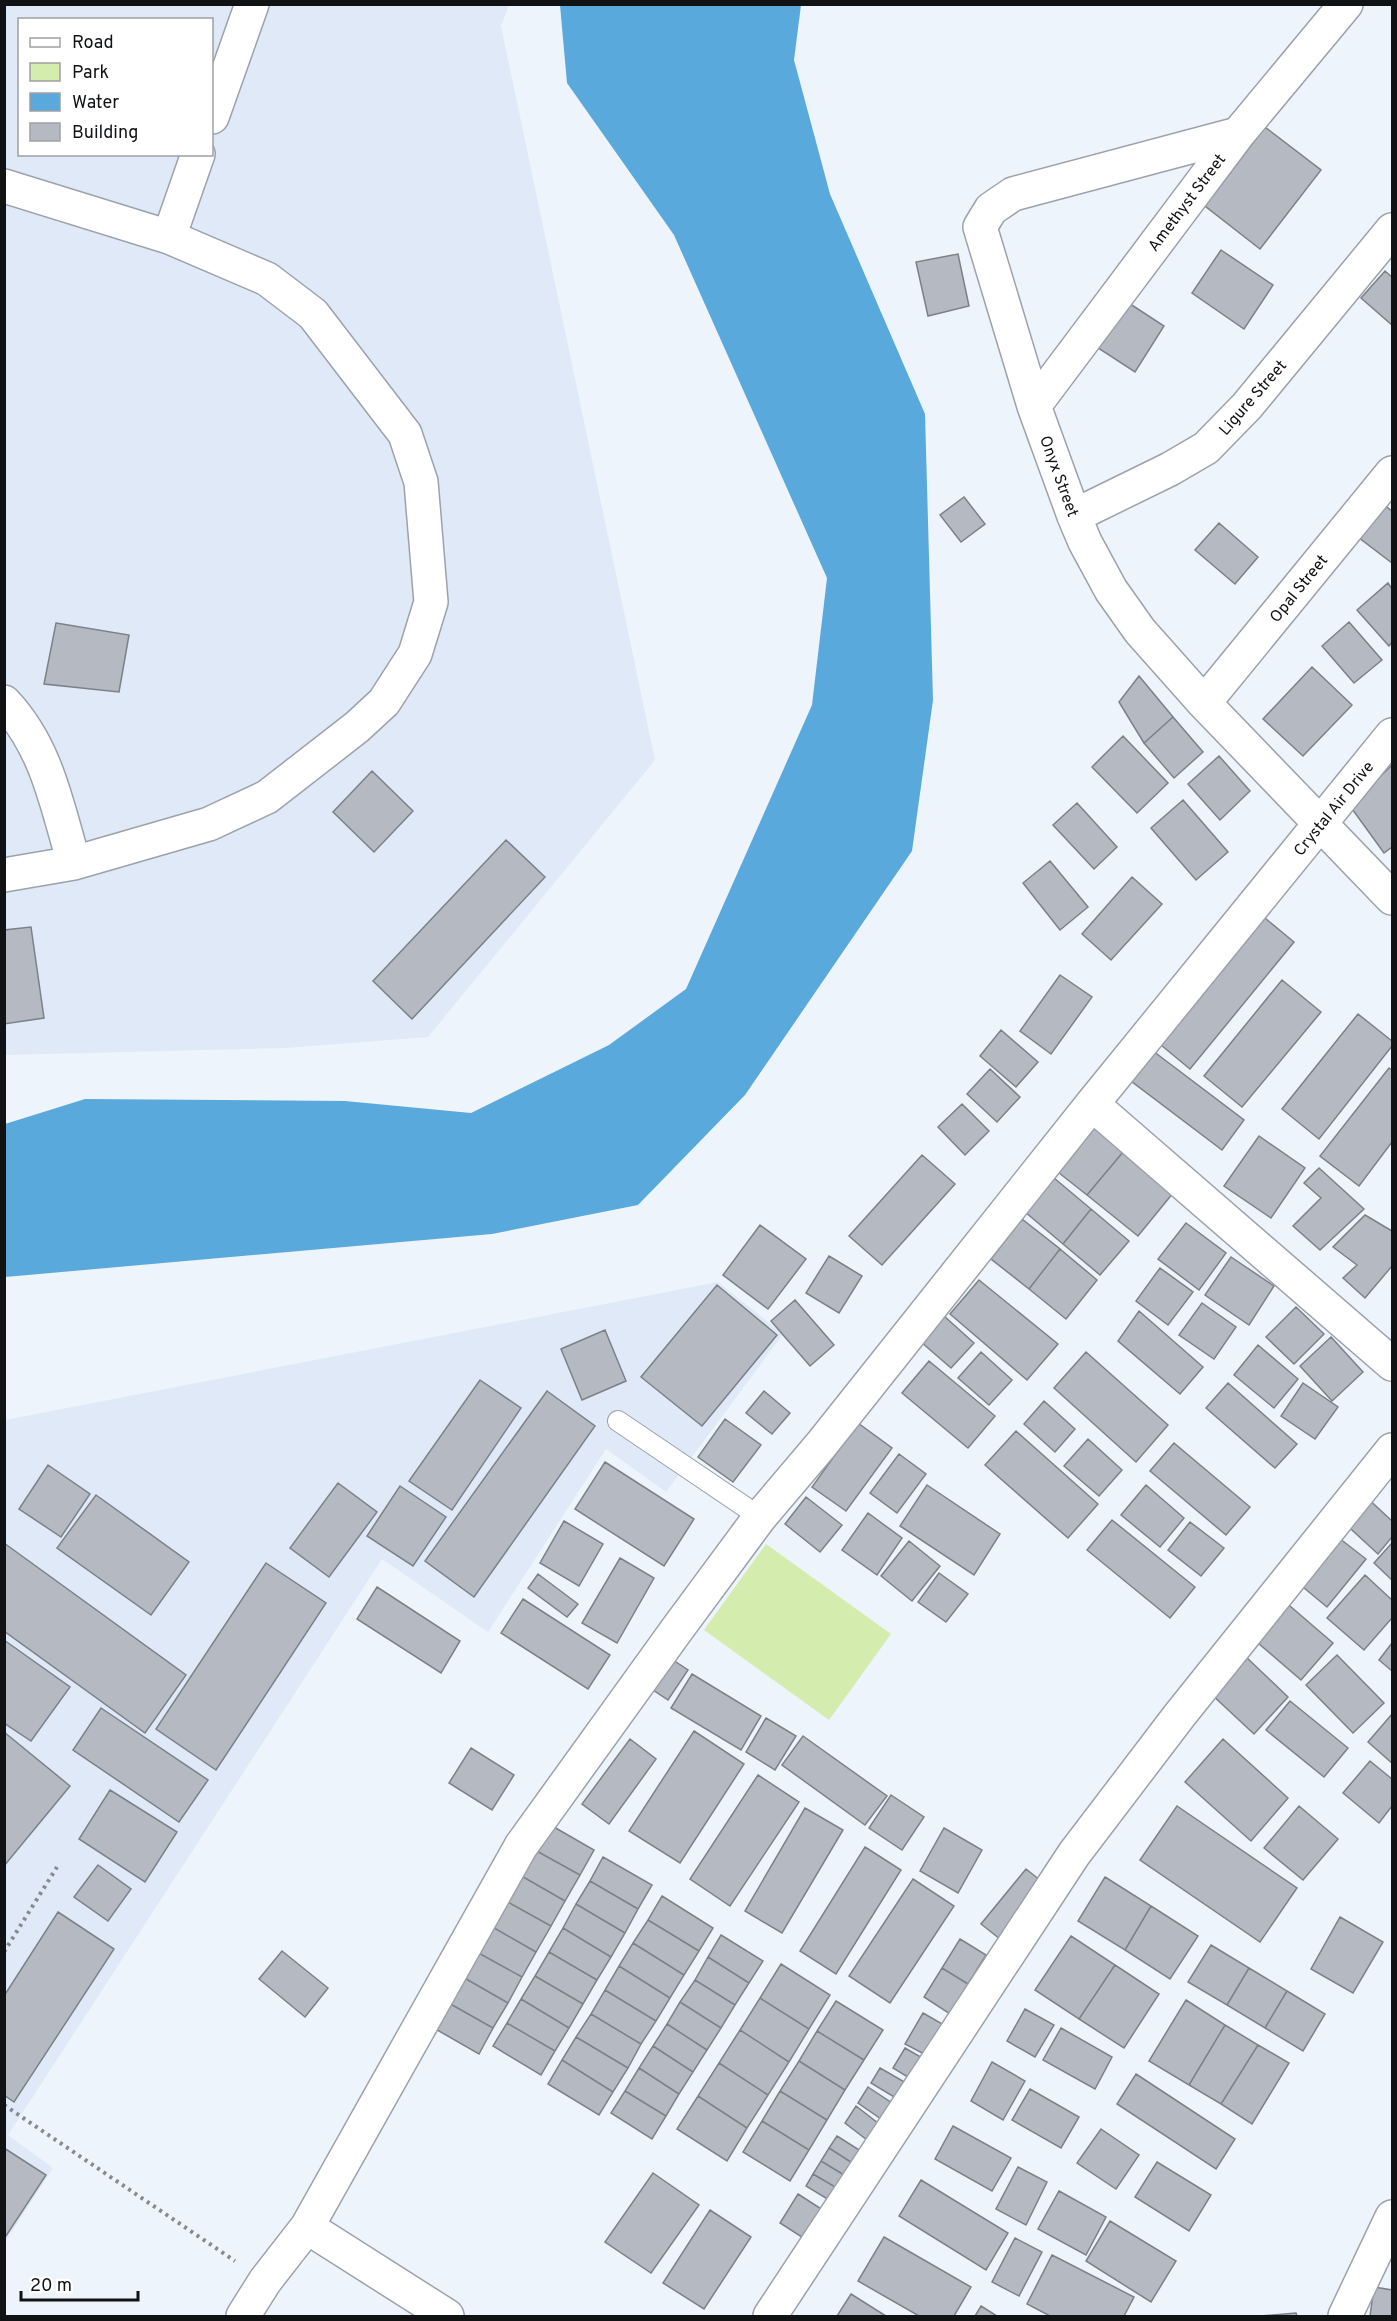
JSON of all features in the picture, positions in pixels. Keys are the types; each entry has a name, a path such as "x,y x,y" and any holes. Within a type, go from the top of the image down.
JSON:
{"street":[{"path":"213,114 252,4"},
{"name":"Amethyst Street","path":"1034,406 1238,134 1346,4"},
{"name":"Onyx Street","path":"1238,134 1013,194 991,208 980,227 1034,406 1084,542 1111,590 1140,631 1204,703 1322,822 1392,898"},
{"path":"169,237 197,156"},
{"path":"4,186 169,237 267,279 313,314 405,434 421,482 431,602 415,654 384,702 357,727 267,797 209,824 74,863 4,875"},
{"name":"Ligure Street","path":"1074,516 1170,469 1206,448 1247,406 1392,230"},
{"name":"Opal Street","path":"1204,703 1392,473"},
{"path":"4,702 20,718 44,760 74,863"},
{"name":"Crystal Air Drive","path":"243,2316 265,2281 307,2227 521,1846 760,1517 821,1445 1092,1104 1392,735"},
{"path":"1092,1104 1392,1364"},
{"path":"770,2316 1074,1854 1179,1716 1392,1450"},
{"path":"1345,2316 1392,2217"},
{"path":"307,2227 447,2316"}],"lane":[{"path":"618,1421 760,1517"}],"path":[{"path":"4,1952 57,1867"},
{"path":"4,2105 265,2281"}],"shaded area":[{"path":"5,5 509,5 501,26 655,760 428,1037 285,1048 5,1055"},
{"path":"718,1282 783,1334 666,1492 606,1449 488,1632 382,1559 8,2135 53,2168 5,2242 5,1420"}],"green space":[{"path":"766,1544 891,1634 829,1720 704,1630"}],"water":[{"path":"560,5 801,5 794,60 830,194 925,414 933,700 912,851 745,1095 638,1205 492,1234 5,1277 5,1124 85,1099 345,1101 471,1113 609,1045 686,989 812,705 827,578 674,235 567,83"}],"building":[{"path":"1265,127 1321,170 1260,249 1205,206"},
{"path":"1221,250 1273,285 1244,329 1192,293"},
{"path":"958,254 969,306 928,316 916,262"},
{"path":"1385,271 1392,277 1392,325 1361,298"},
{"path":"1118,296 1164,326 1135,372 1089,342"},
{"path":"964,497 985,524 961,542 940,515"},
{"path":"1383,504 1392,511 1392,563 1358,537"},
{"path":"1219,523 1258,557 1235,584 1195,550"},
{"path":"1388,583 1392,589 1392,642 1389,646 1357,610"},
{"path":"1349,622 1382,660 1354,683 1322,646"},
{"path":"56,623 129,635 119,692 44,684"},
{"path":"1312,667 1352,705 1303,756 1263,719"},
{"path":"1139,676 1173,717 1144,743 1119,702"},
{"path":"1173,717 1203,752 1174,778 1144,743"},
{"path":"1123,736 1168,783 1137,813 1092,767"},
{"path":"1219,756 1250,791 1220,820 1188,784"},
{"path":"1392,765 1392,847 1384,853 1350,806"},
{"path":"372,771 413,811 374,852 333,812"},
{"path":"1183,800 1228,852 1196,880 1151,828"},
{"path":"1077,803 1117,847 1094,869 1053,825"},
{"path":"506,840 545,877 412,1019 373,981"},
{"path":"1050,861 1088,907 1060,930 1023,883"},
{"path":"1132,877 1162,904 1111,960 1082,934"},
{"path":"1254,909 1294,942 1190,1069 1150,1036"},
{"path":"31,927 44,1018 4,1024 4,930"},
{"path":"1060,975 1092,997 1051,1054 1020,1031"},
{"path":"1282,980 1321,1012 1242,1107 1204,1076"},
{"path":"1358,1014 1392,1041 1392,1046 1319,1139 1282,1109"},
{"path":"1001,1030 1038,1062 1016,1087 980,1056"},
{"path":"1153,1051 1244,1120 1222,1150 1131,1081"},
{"path":"1389,1068 1392,1070 1392,1142 1359,1186 1320,1156"},
{"path":"990,1069 1020,1097 997,1122 967,1094"},
{"path":"962,1104 989,1131 965,1155 938,1127"},
{"path":"1090,1124 1123,1152 1087,1195 1054,1169"},
{"path":"1259,1136 1305,1168 1271,1218 1224,1186"},
{"path":"1123,1152 1173,1193 1138,1236 1087,1195"},
{"path":"922,1155 955,1184 882,1265 849,1236"},
{"path":"1319,1168 1364,1209 1320,1250 1293,1226 1321,1198 1304,1183"},
{"path":"1054,1178 1091,1209 1063,1244 1025,1212"},
{"path":"1091,1209 1129,1241 1100,1275 1063,1244"},
{"path":"1365,1215 1392,1231 1392,1266 1365,1298 1343,1278 1357,1265 1333,1247"},
{"path":"1022,1219 1060,1249 1029,1289 991,1259"},
{"path":"1186,1223 1226,1253 1199,1290 1158,1259"},
{"path":"760,1225 806,1259 768,1309 723,1275"},
{"path":"1060,1249 1097,1280 1066,1319 1029,1289"},
{"path":"829,1256 862,1276 839,1313 806,1293"},
{"path":"1231,1257 1274,1286 1249,1325 1205,1295"},
{"path":"1160,1268 1193,1292 1168,1325 1136,1301"},
{"path":"979,1280 1058,1344 1027,1380 950,1314"},
{"path":"717,1285 777,1335 702,1426 641,1377"},
{"path":"795,1300 834,1345 810,1366 771,1321"},
{"path":"1202,1303 1236,1327 1214,1359 1179,1335"},
{"path":"1296,1307 1324,1334 1294,1364 1266,1337"},
{"path":"1139,1311 1203,1367 1180,1394 1118,1341"},
{"path":"944,1316 974,1343 951,1368 921,1342"},
{"path":"605,1330 626,1381 582,1400 561,1349"},
{"path":"1331,1337 1363,1372 1332,1401 1300,1366"},
{"path":"1258,1345 1298,1379 1274,1408 1234,1375"},
{"path":"981,1352 1012,1380 989,1405 958,1378"},
{"path":"1086,1352 1168,1425 1136,1462 1054,1388"},
{"path":"929,1361 995,1416 968,1448 902,1393"},
{"path":"480,1380 521,1408 452,1510 409,1481"},
{"path":"1228,1383 1297,1444 1275,1468 1206,1408"},
{"path":"1303,1383 1338,1407 1315,1439 1281,1416"},
{"path":"547,1391 595,1426 474,1597 425,1561"},
{"path":"764,1391 790,1413 772,1434 746,1413"},
{"path":"1044,1401 1075,1429 1055,1452 1024,1424"},
{"path":"725,1419 761,1445 733,1482 698,1457"},
{"path":"858,1423 892,1448 846,1511 812,1487"},
{"path":"1016,1431 1098,1504 1068,1538 985,1465"},
{"path":"1088,1439 1122,1470 1099,1496 1064,1466"},
{"path":"1174,1443 1250,1507 1226,1535 1150,1471"},
{"path":"899,1454 926,1474 897,1513 870,1493"},
{"path":"605,1462 694,1519 664,1566 575,1509"},
{"path":"48,1465 90,1494 61,1537 19,1509"},
{"path":"338,1483 377,1512 329,1577 290,1548"},
{"path":"927,1485 1000,1534 974,1575 900,1526"},
{"path":"1146,1485 1184,1518 1160,1547 1121,1515"},
{"path":"400,1486 446,1517 413,1566 367,1536"},
{"path":"1363,1494 1392,1521 1392,1537 1378,1554 1340,1519"},
{"path":"96,1495 189,1562 151,1615 57,1548"},
{"path":"806,1497 842,1525 820,1552 785,1524"},
{"path":"868,1513 902,1538 877,1575 842,1550"},
{"path":"1112,1520 1195,1587 1170,1618 1087,1550"},
{"path":"564,1521 603,1544 579,1586 540,1563"},
{"path":"1190,1522 1224,1548 1201,1576 1168,1550"},
{"path":"1330,1531 1366,1559 1327,1607 1292,1578"},
{"path":"909,1541 940,1566 912,1601 881,1576"},
{"path":"4,1543 186,1675 145,1733 4,1631"},
{"path":"1392,1543 1392,1580 1374,1563"},
{"path":"620,1558 654,1578 617,1643 582,1623"},
{"path":"266,1563 326,1603 216,1770 156,1729"},
{"path":"939,1573 968,1594 946,1622 918,1602"},
{"path":"538,1574 578,1604 567,1617 528,1588"},
{"path":"1365,1575 1392,1600 1392,1618 1364,1650 1327,1618"},
{"path":"377,1587 460,1641 441,1673 357,1619"},
{"path":"523,1599 610,1655 588,1689 501,1633"},
{"path":"1283,1600 1333,1643 1301,1680 1251,1637"},
{"path":"4,1640 70,1687 31,1741 4,1723"},
{"path":"1392,1643 1392,1671 1379,1660"},
{"path":"1337,1655 1384,1703 1353,1733 1306,1685"},
{"path":"1245,1656 1288,1697 1254,1734 1210,1693"},
{"path":"670,1658 688,1670 668,1700 650,1688"},
{"path":"692,1674 761,1716 741,1750 671,1708"},
{"path":"1290,1701 1348,1748 1324,1777 1266,1730"},
{"path":"101,1708 208,1780 179,1822 73,1750"},
{"path":"1392,1714 1392,1763 1368,1742"},
{"path":"766,1718 796,1736 775,1770 746,1752"},
{"path":"694,1731 744,1764 680,1863 629,1831"},
{"path":"4,1732 70,1786 4,1866"},
{"path":"803,1736 887,1796 865,1825 782,1765"},
{"path":"630,1739 656,1759 609,1824 582,1804"},
{"path":"1223,1739 1288,1798 1251,1841 1185,1782"},
{"path":"471,1748 514,1775 492,1810 449,1783"},
{"path":"1370,1761 1392,1779 1392,1806 1379,1823 1343,1793"},
{"path":"758,1775 799,1802 730,1906 690,1879"},
{"path":"110,1790 177,1832 145,1882 79,1839"},
{"path":"891,1795 924,1817 902,1850 869,1828"},
{"path":"1177,1806 1297,1888 1260,1942 1140,1860"},
{"path":"1299,1806 1338,1839 1303,1880 1264,1848"},
{"path":"805,1808 843,1830 782,1933 745,1911"},
{"path":"547,1823 594,1850 580,1875 533,1849"},
{"path":"944,1828 982,1850 958,1893 920,1871"},
{"path":"865,1847 901,1870 836,1974 800,1951"},
{"path":"533,1849 580,1875 565,1901 518,1874"},
{"path":"603,1857 652,1885 638,1909 590,1881"},
{"path":"98,1865 131,1889 108,1921 74,1897"},
{"path":"1026,1869 1045,1884 1000,1939 981,1924"},
{"path":"518,1874 565,1901 551,1926 504,1900"},
{"path":"1105,1877 1151,1906 1125,1950 1078,1921"},
{"path":"913,1879 954,1906 890,2003 849,1976"},
{"path":"590,1881 638,1909 625,1933 576,1904"},
{"path":"662,1896 713,1928 699,1951 648,1920"},
{"path":"504,1900 551,1926 536,1952 489,1925"},
{"path":"576,1904 625,1933 611,1957 563,1928"},
{"path":"1151,1906 1198,1936 1170,1979 1125,1950"},
{"path":"58,1912 114,1949 14,2102 4,2095 4,1996"},
{"path":"1340,1917 1383,1942 1353,1993 1311,1969"},
{"path":"648,1920 699,1951 684,1975 633,1943"},
{"path":"489,1925 536,1952 522,1977 475,1951"},
{"path":"563,1928 611,1957 597,1980 549,1952"},
{"path":"721,1935 763,1961 749,1983 708,1957"},
{"path":"1071,1936 1115,1965 1079,2019 1035,1990"},
{"path":"960,1939 986,1955 968,1984 942,1968"},
{"path":"633,1943 684,1975 670,1998 619,1966"},
{"path":"1211,1945 1249,1968 1227,2005 1188,1982"},
{"path":"282,1951 328,1988 305,2017 259,1979"},
{"path":"475,1951 522,1977 508,2003 461,1976"},
{"path":"549,1952 597,1980 583,2004 535,1976"},
{"path":"708,1957 749,1983 735,2005 695,1980"},
{"path":"781,1964 830,1995 809,2029 760,1998"},
{"path":"1115,1965 1159,1994 1124,2048 1079,2019"},
{"path":"619,1966 670,1998 656,2021 605,1990"},
{"path":"942,1968 968,1984 950,2014 924,1997"},
{"path":"1249,1968 1287,1991 1265,2028 1227,2005"},
{"path":"461,1976 508,2003 493,2028 447,2002"},
{"path":"535,1976 583,2004 569,2028 521,1999"},
{"path":"695,1980 735,2005 721,2028 680,2002"},
{"path":"605,1990 656,2021 641,2044 591,2014"},
{"path":"1287,1991 1325,2014 1303,2051 1265,2028"},
{"path":"760,1998 809,2029 789,2062 740,2030"},
{"path":"521,1999 569,2028 555,2051 507,2023"},
{"path":"1186,2000 1225,2025 1189,2085 1149,2061"},
{"path":"836,2001 883,2030 864,2060 817,2031"},
{"path":"447,2002 493,2028 479,2054 432,2027"},
{"path":"680,2002 721,2028 707,2050 667,2024"},
{"path":"1025,2009 1054,2025 1035,2057 1007,2041"},
{"path":"923,2013 944,2025 926,2055 905,2044"},
{"path":"591,2014 641,2044 628,2068 576,2037"},
{"path":"507,2023 555,2051 541,2075 493,2046"},
{"path":"667,2024 707,2050 693,2072 653,2046"},
{"path":"1225,2025 1258,2045 1221,2104 1189,2085"},
{"path":"1061,2028 1112,2057 1095,2089 1043,2060"},
{"path":"740,2030 789,2062 768,2095 719,2063"},
{"path":"817,2031 864,2060 845,2090 799,2061"},
{"path":"576,2037 628,2068 613,2092 562,2060"},
{"path":"1258,2045 1289,2063 1252,2124 1221,2104"},
{"path":"653,2046 693,2072 679,2094 639,2068"},
{"path":"905,2048 924,2059 911,2079 893,2068"},
{"path":"562,2060 613,2092 599,2115 548,2084"},
{"path":"799,2061 845,2090 827,2120 780,2091"},
{"path":"992,2062 1025,2081 1003,2120 971,2101"},
{"path":"719,2063 768,2095 747,2128 698,2096"},
{"path":"639,2068 679,2094 666,2116 625,2091"},
{"path":"880,2068 908,2084 899,2100 871,2083"},
{"path":"1136,2074 1235,2139 1216,2169 1117,2104"},
{"path":"868,2087 895,2105 884,2121 858,2103"},
{"path":"1030,2089 1079,2117 1061,2148 1012,2120"},
{"path":"625,2091 666,2116 652,2139 611,2113"},
{"path":"780,2091 827,2120 809,2150 762,2121"},
{"path":"698,2096 747,2128 727,2161 677,2129"},
{"path":"856,2106 883,2127 871,2143 845,2123"},
{"path":"762,2121 809,2150 790,2181 743,2152"},
{"path":"953,2126 1011,2158 992,2191 935,2159"},
{"path":"1101,2129 1139,2155 1116,2189 1077,2163"},
{"path":"837,2136 864,2153 857,2166 829,2148"},
{"path":"4,2148 46,2175 4,2239"},
{"path":"829,2148 857,2166 849,2178 821,2161"},
{"path":"821,2161 849,2178 842,2191 813,2174"},
{"path":"1157,2162 1211,2195 1189,2231 1135,2197"},
{"path":"1018,2167 1047,2182 1026,2225 996,2209"},
{"path":"653,2173 699,2205 651,2273 605,2242"},
{"path":"813,2174 842,2191 834,2203 806,2186"},
{"path":"921,2180 1008,2233 986,2270 899,2216"},
{"path":"1059,2191 1106,2217 1086,2255 1038,2229"},
{"path":"798,2194 826,2212 808,2241 780,2223"},
{"path":"710,2210 751,2237 704,2309 663,2283"},
{"path":"1110,2221 1176,2261 1151,2302 1086,2261"},
{"path":"884,2237 971,2287 954,2316 919,2316 858,2281"},
{"path":"1015,2238 1042,2252 1019,2296 992,2282"},
{"path":"1052,2255 1134,2297 1124,2316 1050,2316 1027,2304"},
{"path":"1374,2287 1392,2290 1392,2316 1370,2316"},
{"path":"851,2294 886,2316 837,2316"},
{"path":"981,2306 997,2316 975,2316"},
{"path":"1296,2313 1297,2316 1260,2316"}]}
